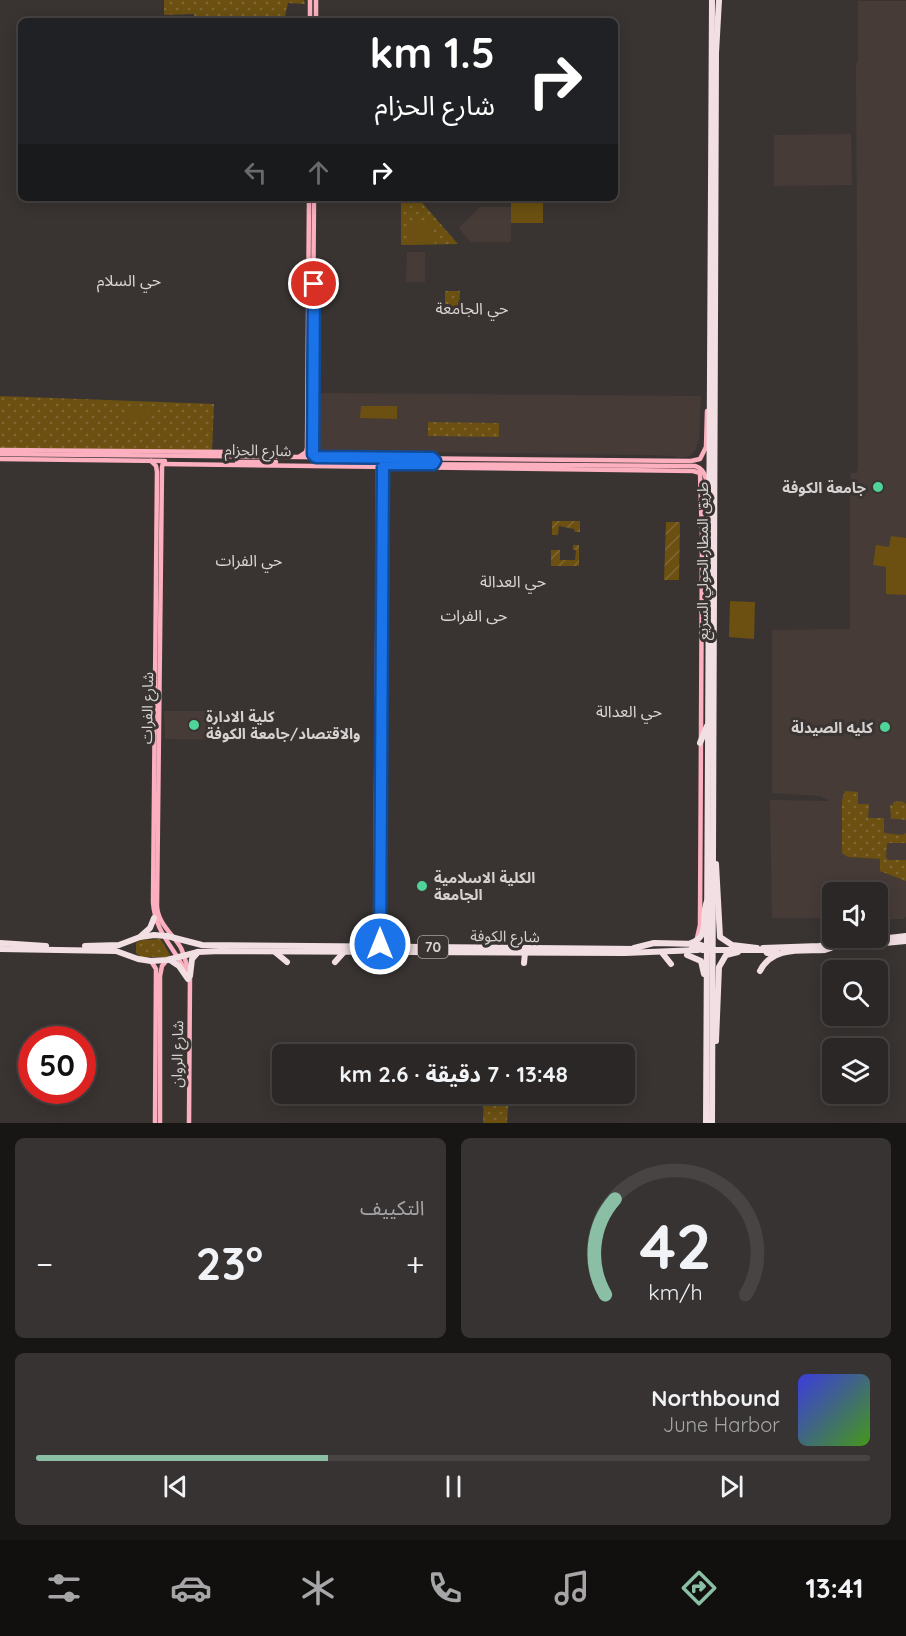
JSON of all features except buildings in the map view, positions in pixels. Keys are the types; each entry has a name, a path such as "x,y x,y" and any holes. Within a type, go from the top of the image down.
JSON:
{"highway":[{"name":"طريق المطار الحولي السريع","path":"711,0 712,31 709,71 714,158"},
{"name":"طريق المطار الحولي السريع","path":"706,1123 709,1111 708,720 711,650 714,158 721,0"},
{"name":"طريق المطار الحولي السريع","path":"709,1100 712,854 708,245 714,168"},
{"path":"700,743 708,720"},
{"path":"712,854 717,872 720,937 732,945 822,946"},
{"path":"633,950 663,954 691,948 703,935 704,909 708,898"},
{"path":"135,958 131,949 136,939 147,932 154,918"},
{"name":"70","path":"0,948 115,945 162,934 175,938"},
{"name":"70","path":"888,937 906,936"},
{"name":"شارع الكوفة","path":"175,938 202,945 371,947 525,953 691,948"},
{"name":"70","path":"888,942 906,941"},
{"name":"شارع الكوفة","path":"181,957 198,952 344,952 383,949 587,945 633,950"},
{"path":"711,1061 715,1045 719,972 722,960 729,953 761,946"},
{"path":"761,946 766,952 778,953 827,948"},
{"name":"70","path":"691,948 761,946"},
{"name":"70","path":"691,948 822,946"},
{"name":"70","path":"47,948 116,951 151,961 181,957"},
{"path":"691,948 703,963 707,992"},
{"path":"64,958 65,950"},
{"path":"189,980 192,959 198,952"},
{"path":"275,952 287,962"},
{"path":"335,962 344,952"},
{"path":"524,963 525,953"},
{"path":"760,971 766,960 778,953"},
{"path":"663,954 670,964"},
{"path":"168,960 179,966 189,980"},
{"name":"طريق المطار الحولي السريع","path":"709,1111 712,1123"}],"main road":[{"path":"310,0 310,18"},
{"path":"315,0 317,18"},
{"path":"309,201 312,217"},
{"path":"159,472 168,461 280,464 298,462 306,452 310,441 314,359 311,315 311,225 314,201"},
{"path":"311,225 315,269 311,315"},
{"path":"313,323 310,441 316,457"},
{"name":"شارع الحزام","path":"442,461 481,464 675,459 691,461 703,456 706,447 707,403 710,388"},
{"name":"شارع الحزام","path":"0,452 39,452 84,457 126,453 168,461"},
{"path":"39,452 231,452 236,456"},
{"name":"شارع الحزام","path":"93,457 120,462 236,456 360,465 432,461"},
{"name":"شارع الحزام","path":"0,459 47,462 84,457"},
{"name":"شارع الحزام","path":"298,462 316,457 432,461 526,457 554,462"},
{"name":"شارع الحزام","path":"180,458 216,463"},
{"path":"151,461 156,464 159,472"},
{"name":"شارع الحزام","path":"564,462 587,467"},
{"path":"481,464 493,468"},
{"path":"371,947 377,939 378,909 381,465 650,468 697,471 701,476 700,925 699,934 691,948"},
{"path":"650,468 696,466 703,470 706,477 707,525 710,541"},
{"name":"شارع الفرات","path":"158,593 154,568 155,490 159,472"},
{"name":"شارع الفرات","path":"159,472 157,912 175,938 181,957"},
{"name":"شارع الفرات","path":"156,829 153,706 154,623 158,602"},
{"name":"شارع الفرات","path":"156,837 154,918 162,934 181,957"},
{"path":"162,934 167,929"},
{"path":"377,939 383,949"},
{"name":"شارع الروان","path":"181,957 189,980 189,1123"},
{"path":"155,1123 160,972 163,964 168,960"},
{"path":"151,961 156,969 160,1120"},
{"path":"160,1100 167,1108 160,1120"}],"shaded area":[{"path":"164,0 304,0 305,4 288,3 285,18 195,18 194,14 164,15"},
{"name":"جامعة الكوفة","path":"858,1 906,1 906,917 888,919 888,882 822,882 822,918 772,918 770,800 830,801 820,796 772,793 772,630 850,629 850,480 851,473 857,473 858,465 856,63 858,63"},
{"path":"851,134 852,185 774,186 774,135"},
{"path":"401,201 421,201 458,244 401,245"},
{"path":"511,201 543,201 543,223 511,223"},
{"path":"480,207 511,207 511,242 470,242 459,228"},
{"path":"409,221 432,221 435,244 409,245"},
{"path":"407,252 425,252 425,282 406,282"},
{"path":"445,291 460,291 459,309 445,308"},
{"path":"320,393 701,396 699,438 695,451 690,456 678,458 652,455 317,451 318,396"},
{"path":"0,396 214,404 212,451 0,448"},
{"path":"148,406 148,419 127,419 126,407"},
{"path":"361,406 397,406 397,419 360,418"},
{"path":"428,422 499,423 499,437 428,436"},
{"path":"552,521 580,521 580,532 559,526 558,535 552,535"},
{"path":"666,522 680,522 679,580 664,580"},
{"path":"891,536 906,538 906,595 886,594 886,567 873,565 876,545 889,547"},
{"path":"573,545 579,545 579,566 551,566 551,550 560,550 560,560 575,560 576,550 573,550"},
{"path":"730,601 755,602 754,639 729,637"},
{"name":"كلية الادارة والاقتصاد/جامعة الكوفة","path":"164,711 223,711 225,740 165,739"},
{"path":"845,791 858,792 858,804 869,804 868,818 884,818 884,833 902,835 906,833 906,843 887,843 886,858 906,860 906,881 880,871 880,859 848,857 842,853 842,800"},
{"path":"902,801 906,804 906,820 888,818 891,818 890,805 893,805 893,802"},
{"path":"160,939 171,957 140,957 136,953 136,943 141,940"},
{"path":"484,1104 508,1104 507,1123 483,1123"}],"place":[{"name":"جامعة الكوفة","path":"878,487"},
{"name":"كلية الادارة والاقتصاد/جامعة الكوفة","path":"194,725"},
{"name":"كليه الصيدلة","path":"885,727"},
{"name":"الكلية الاسلامية الجامعة","path":"422,886"}],"district":[{"name":"حي السلام","path":"129,280"},
{"name":"حي الجامعة","path":"472,308"},
{"name":"حي الفرات","path":"249,560"},
{"name":"حي العدالة","path":"513,581"},
{"name":"حی الفرات","path":"474,615"},
{"name":"حي العدالة","path":"629,711"}],"route":[{"path":"314,284 313,454 316,457 432,458 435,461 433,464 386,464 383,467 380,944"}]}
